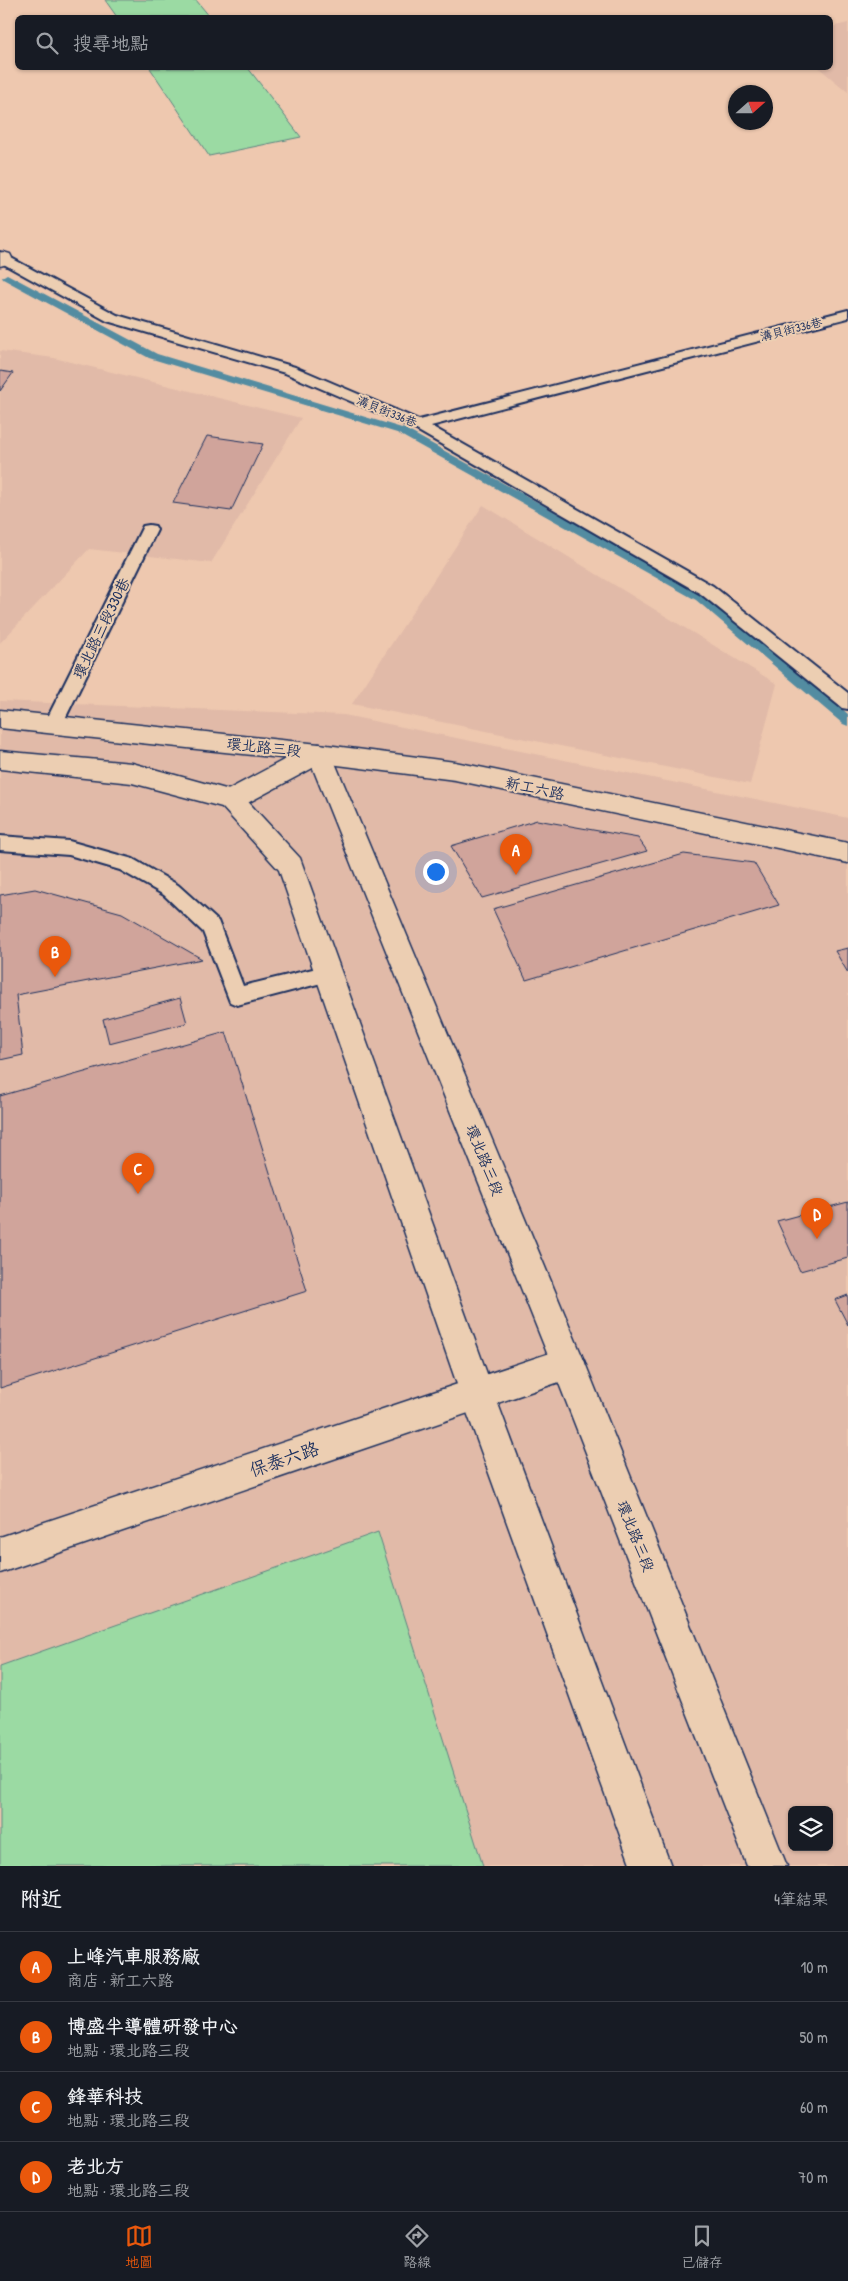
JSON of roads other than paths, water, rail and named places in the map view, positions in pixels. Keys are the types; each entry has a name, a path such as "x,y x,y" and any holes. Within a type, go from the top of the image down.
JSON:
{"street":[{"name":"環北路三段","path":"0,719 319,753 568,1363 767,1866"},
{"path":"231,800 319,753"},
{"name":"新工六路","path":"319,753 455,771 848,853"},
{"path":"0,760 132,773 231,800 291,865 478,1393 651,1866"},
{"name":"保泰六路","path":"0,1554 568,1363"}],"lane":[{"name":"溝貝街336巷","path":"1,258 112,318 290,370 418,425 848,314"},
{"path":"418,425 706,590 848,703"},
{"name":"環北路三段330巷","path":"53,725 149,530"},
{"path":"0,843 69,848 126,864 171,890 211,927 237,996 329,973"}],"waterway":[{"path":"7,277 153,356 401,431 700,597 848,721"}],"place":[{"name":"上峰汽車服務廠","path":"516,875"},
{"name":"博盛半導體研發中心","path":"55,977"},
{"name":"鋒華科技","path":"138,1194"},
{"name":"老北方","path":"817,1239"}]}
